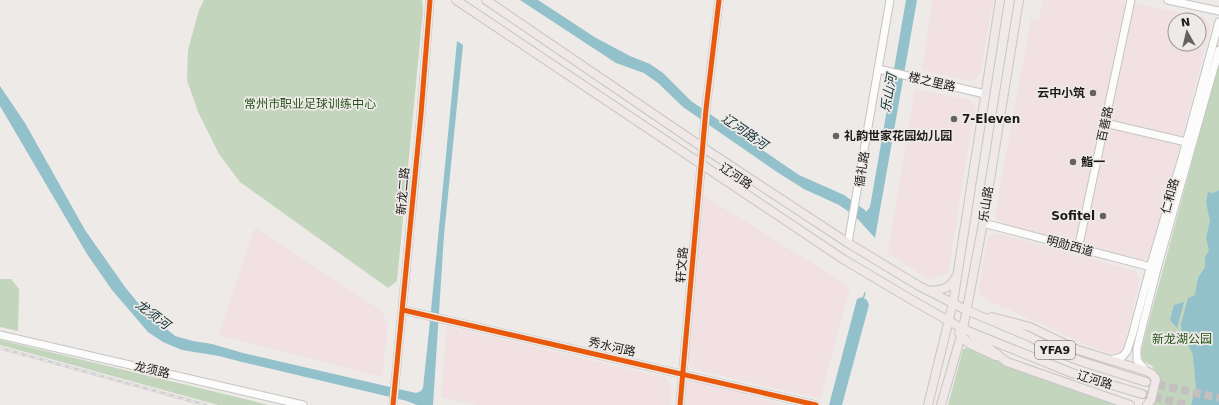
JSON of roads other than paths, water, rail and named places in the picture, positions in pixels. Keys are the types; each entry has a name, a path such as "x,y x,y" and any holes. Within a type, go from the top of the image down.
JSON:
{"main road":[{"name":"辽河路","path":"456,0 843,259 950,322 962,332 1072,373 1142,394"},
{"name":"辽河路","path":"486,0 702,148 848,243 928,291 966,310 1080,361 1146,382"},
{"name":"乐山路","path":"928,405 950,322 1000,0"},
{"name":"乐山路","path":"942,405 962,332 983,222 1019,0"},
{"path":"928,291 947,288 953,282 958,271"},
{"path":"966,310 1030,327 1078,350 1152,374 1156,379 1151,400 1148,405"},
{"path":"962,332 1007,362 1130,405"}],"street":[{"name":"新龙二路","path":"393,403 403,310 430,0"},
{"name":"轩文路","path":"680,405 702,148 719,0"},
{"name":"循礼路","path":"848,243 890,0"},
{"name":"百善路","path":"1078,249 1131,0"},
{"path":"1168,0 1219,11"},
{"name":"仁和路","path":"1146,371 1137,360 1137,354 1154,268 1186,142 1219,22"},
{"name":"仁和路","path":"1110,360 1122,357 1127,351 1154,268 1219,50"},
{"name":"楼之里路","path":"878,69 985,94"},
{"path":"1105,123 1186,142"},
{"name":"明勋西道","path":"983,222 1078,249 1154,268"},
{"name":"秀水河路","path":"403,310 816,405"},
{"name":"龙须路","path":"0,334 303,405"}],"water":[{"path":"520,0 538,0 596,38 630,56 650,64 663,73 691,101 799,175 844,195 866,212 870,207 906,0 917,0 875,238 855,216 839,205 804,189 777,172 683,107 658,83 644,73 616,63"},
{"path":"457,41 463,45 444,235 433,405 417,405 407,401 219,356 182,350 163,342 148,332 112,290 87,254 0,106 0,86 25,123 85,230 125,287 143,309 175,336 416,393 421,391 423,388"},
{"path":"1219,190 1219,405 1191,405 1196,388 1193,355 1182,332 1181,324 1188,298 1195,295 1198,278 1205,267 1205,257 1209,251 1206,238 1210,221 1206,202 1208,192 1214,193"},
{"path":"862,297 867,300 869,305 842,405 829,405 857,299"},
{"path":"1184,302 1177,328 1170,320 1174,305"}],"waterway":[{"name":"乐山河","path":"863,299 865,293"}],"tunnel":[{"path":"1146,382 1219,398"},
{"path":"1142,394 1187,405"}],"railway":[{"path":"0,348 206,405"}],"place":[{"name":"云中小筑","path":"1093,93"},
{"name":"7-Eleven","path":"954,119"},
{"name":"礼韵世家花园幼儿园","path":"836,136"},
{"name":"鮨一","path":"1073,162"},
{"name":"Sofitel","path":"1103,216"}],"park label":[{"name":"常州市职业足球训练中心","path":"310,104"},
{"name":"新龙湖公园","path":"1182,339"}],"water label":[{"name":"辽河路河","path":"745,131"},
{"name":"龙须河","path":"153,314"}]}
